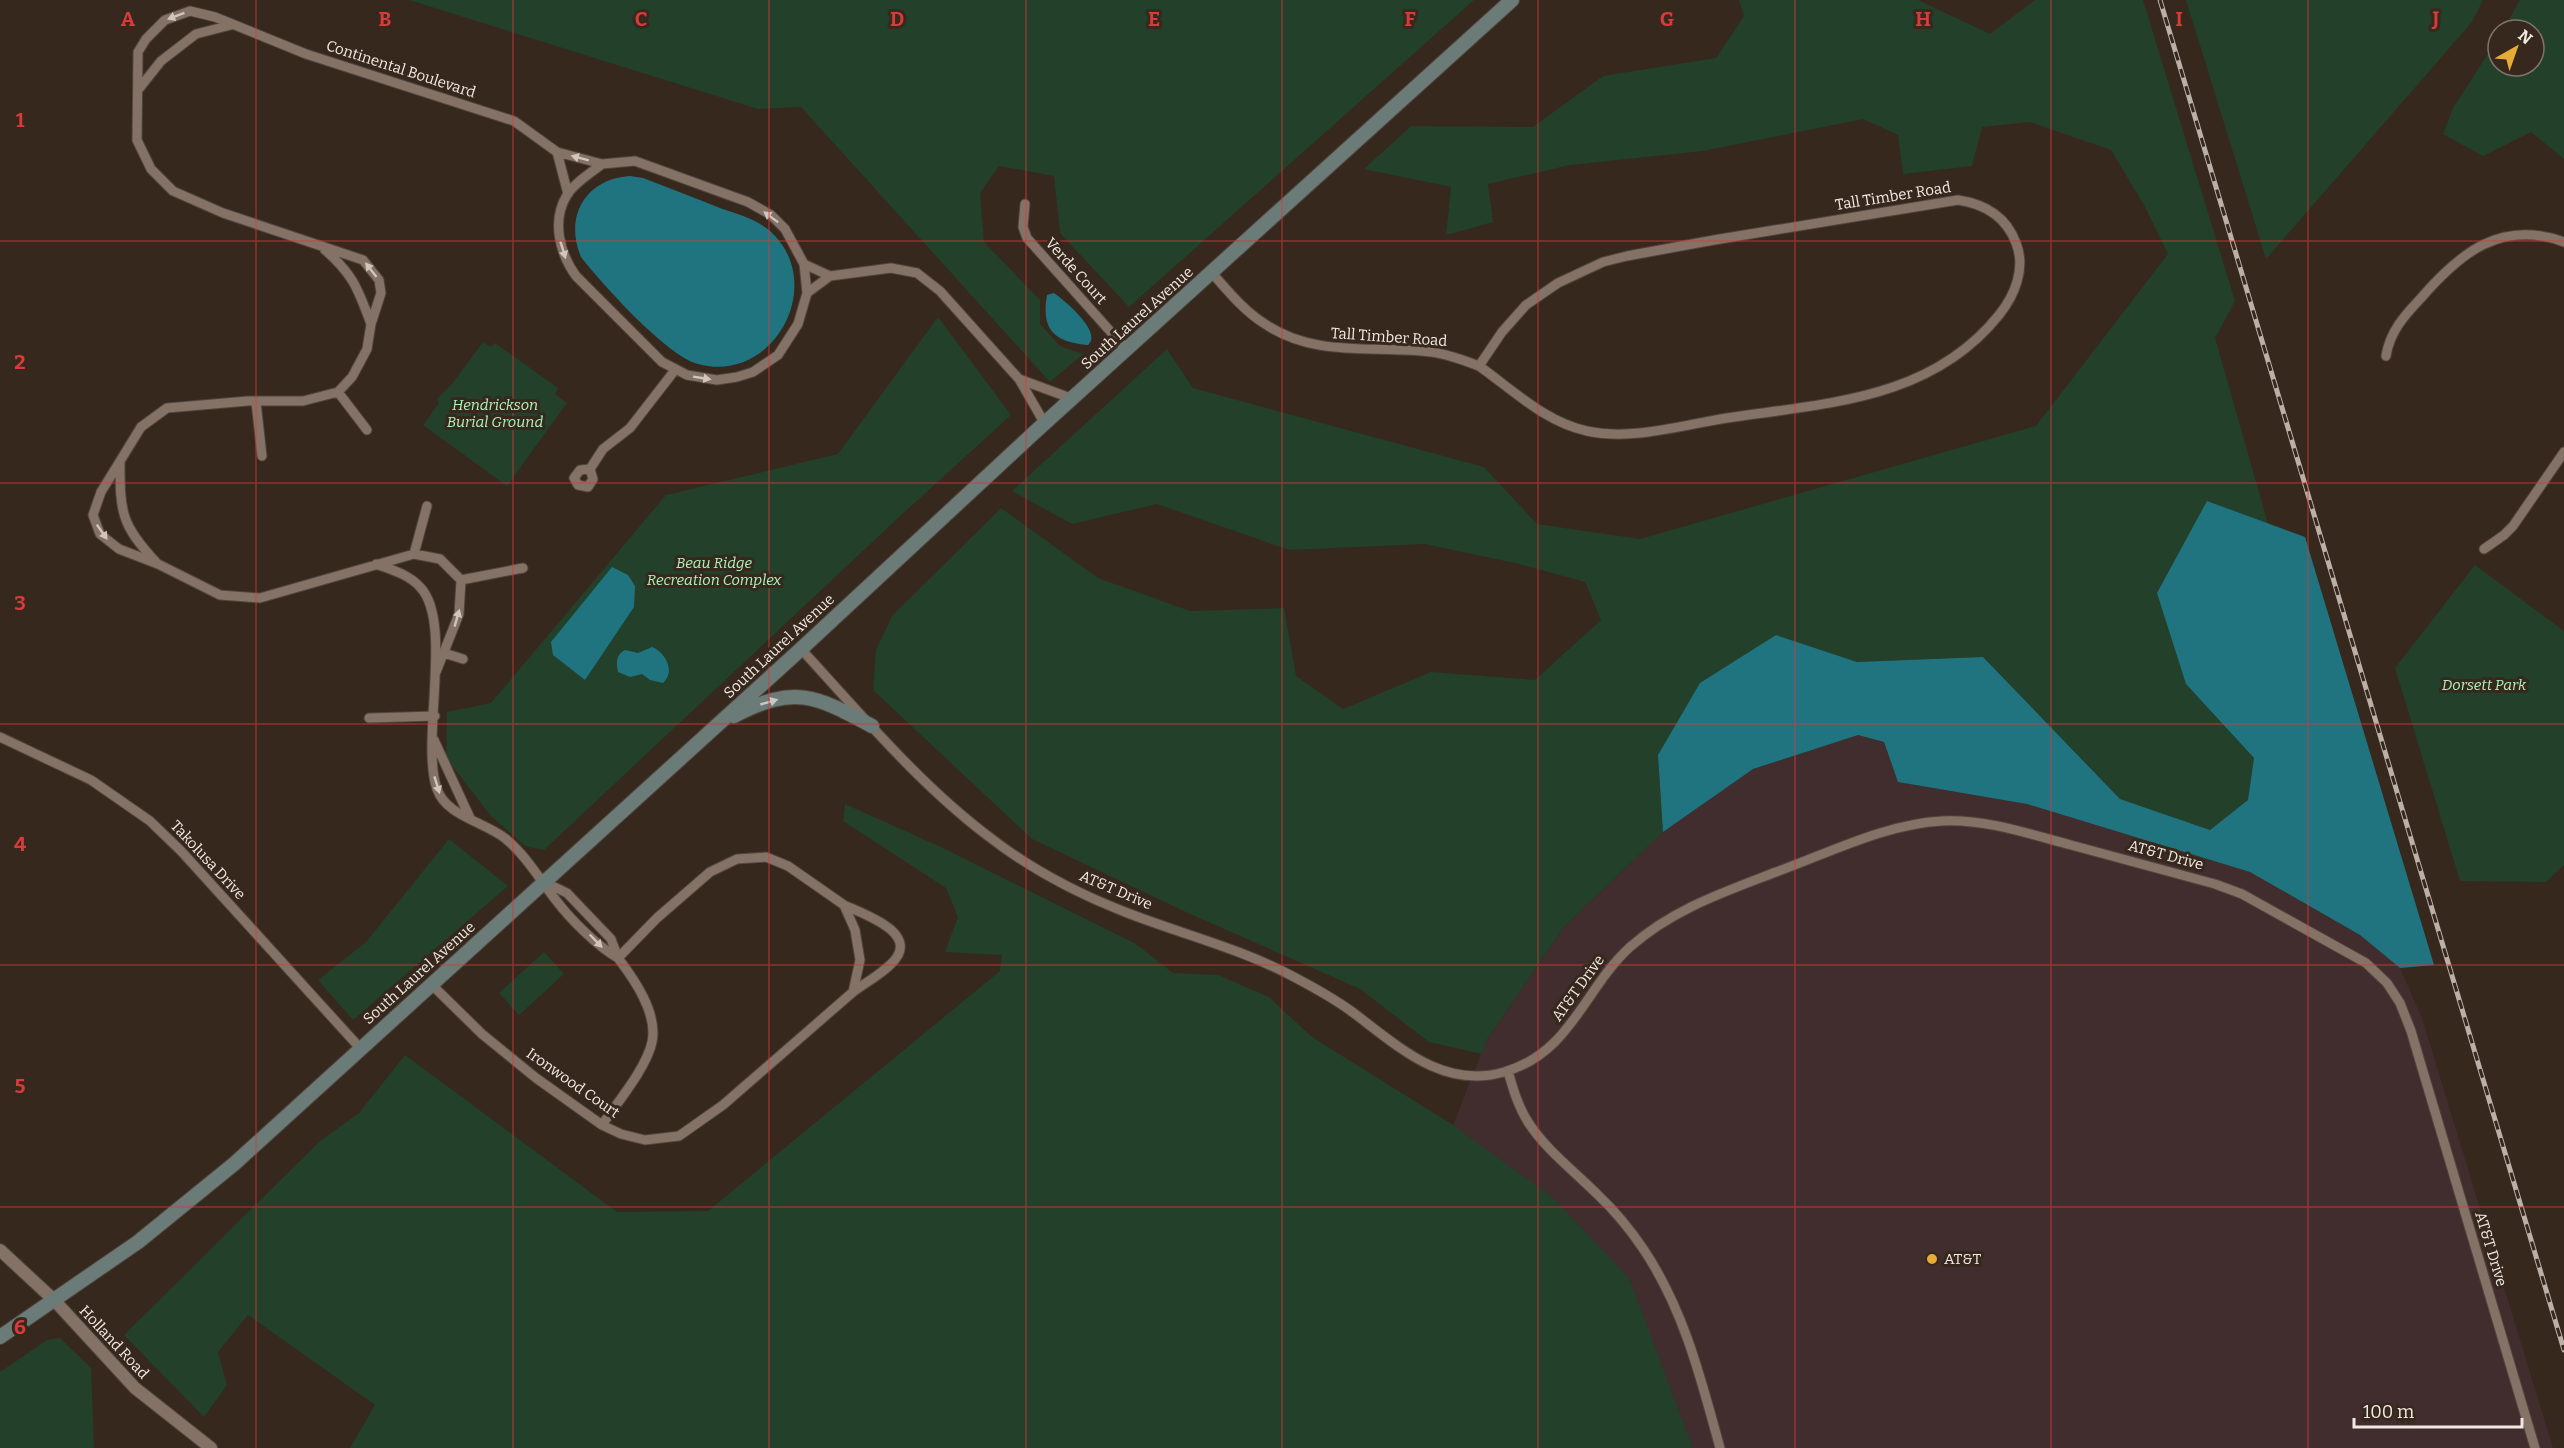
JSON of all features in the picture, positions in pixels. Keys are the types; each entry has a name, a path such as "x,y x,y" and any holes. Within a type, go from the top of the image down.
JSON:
{"main road":[{"name":"South Laurel Avenue","path":"0,1337 180,1209 234,1164 1512,0"},
{"path":"717,726 753,707 789,697 809,697 872,726"}],"street":[{"name":"Continental Boulevard","path":"338,392 352,377 367,349 371,324 381,293 380,284 363,261 223,213 173,191 151,169 137,140 138,52 146,39 165,20 190,11 215,17 306,54 514,121 557,152 602,164 635,161 748,202 771,215 785,229 804,264 807,293 798,324 789,342 765,366 737,377 717,380 675,370 655,357 568,265 560,241 559,226 560,213 568,194"},
{"path":"138,90 161,61 196,34 231,25"},
{"path":"557,152 568,194 602,164"},
{"name":"Tall Timber Road","path":"1212,273 1256,318 1299,341 1337,349 1433,352 1457,357 1479,366 1531,405 1562,423 1586,431 1615,434 1756,414 1880,392 1927,375 1974,342 1989,327 2009,300 2019,274 2019,252 2011,231 1997,214 1979,205 1958,201 1627,255 1582,271 1542,293 1513,318 1479,366"},
{"name":"Verde Court","path":"1025,204 1023,227 1027,238 1127,350"},
{"path":"2386,356 2390,339 2403,317 2442,274 2471,250 2511,236 2542,236 2564,242"},
{"name":"Continental Boulevard","path":"319,245 341,264 357,285 371,324"},
{"path":"804,264 830,276"},
{"path":"807,293 830,276 891,268 917,273 940,291 1019,379 1045,424"},
{"path":"590,469 603,449 630,428 675,370"},
{"path":"1019,379 1073,399"},
{"path":"367,430 338,392 303,401 167,408 141,427 101,492 93,515 100,534 119,549 158,564 220,595 260,598 414,554 440,559 461,580 459,614 436,672"},
{"path":"256,402 262,456"},
{"path":"2484,549 2499,540 2513,526 2564,452"},
{"path":"120,462 122,514 135,540 158,564"},
{"path":"414,554 428,506"},
{"path":"376,564 408,576 422,588 428,599 434,627 436,672 431,755 437,789 444,802 505,839 544,882 555,899 604,950 618,958"},
{"path":"461,580 524,568"},
{"name":"AT&T Drive","path":"801,649 872,726 958,812 1026,863 1064,885 1123,911 1244,954 1286,973 1345,1007 1404,1052 1428,1066 1468,1076 1508,1071 1535,1059 1560,1039 1612,966 1630,947 1688,907 1883,832 1941,821 1990,825 2215,884 2242,894 2366,963 2387,983 2400,1003 2411,1031 2535,1448"},
{"path":"444,653 463,659"},
{"path":"369,718 435,716"},
{"name":"Takolusa Drive","path":"0,736 90,780 150,821 182,852 360,1048"},
{"path":"432,738 470,818"},
{"name":"Ironwood Court","path":"432,984 482,1034 536,1078 602,1125 621,1134 645,1140 679,1136 723,1106 853,992 891,964 899,954 901,946 897,936 887,926 844,904 788,866 766,857 737,859 710,872 657,918 618,958"},
{"path":"544,882 567,893 611,939 618,958 639,986 650,1016 652,1041 637,1074 602,1125"},
{"path":"844,904 855,930 860,960 853,992"},
{"path":"581,926 591,917"},
{"path":"1508,1071 1521,1109 1537,1135 1612,1210 1644,1249 1656,1270 1678,1314 1693,1353 1720,1448"},
{"name":"Holland Road","path":"0,1250 54,1300 135,1388 211,1448"}],"shaded area":[{"path":"1858,735 1884,742 1898,782 2027,804 2250,872 2360,935 2400,968 2422,1018 2553,1448 1693,1448 1628,1278 1453,1125 1486,1041 1564,927 1663,832 1753,769"}],"green space":[{"path":"409,0 1474,0 1129,307 1060,233 1054,176 999,166 980,193 984,242 1040,300 1040,324 1060,346 1083,354 1050,382 801,107 758,109"},
{"path":"1739,0 1918,0 1990,34 2035,0 2143,0 2235,301 2215,338 2268,524 2207,501 2186,684 2254,758 2248,800 2210,830 2120,799 1983,657 1857,662 1776,635 1658,755 1663,832 1564,927 1486,1041 1482,1054 1429,1042 1360,989 1188,913 1032,839 873,690 876,650 892,616 1001,508 1098,578 1190,611 1284,608 1296,676 1343,709 1431,672 1535,680 1601,620 1585,582 1519,564 1425,544 1289,550 1157,504 1072,524 1012,491 1167,349 1193,388 1484,467 1537,524 1640,539 2036,426 2168,254 2144,205 2111,150 2030,122 1982,127 1972,166 1903,174 1898,135 1863,119 1703,151 1570,165 1488,184 1493,222 1446,235 1451,187 1364,169 1411,126 1533,127 1603,76 1716,58 1744,16"},
{"path":"2186,0 2483,0 2472,22 2266,259"},
{"path":"2520,0 2564,0 2564,159 2531,132 2483,156 2443,134 2453,108 2486,57 2486,78 2546,78 2546,18 2510,18"},
{"name":"Beau Ridge Recreation Complex","path":"938,317 1011,415 544,850 525,846 491,816 446,758 447,712 491,703 666,495 838,454"},
{"name":"Hendrickson Burial Ground","path":"483,342 490,347 495,343 558,388 555,394 567,403 507,486 423,425 439,403 437,399 452,384"},
{"name":"Dorsett Park","path":"2475,565 2564,631 2564,865 2546,882 2460,881 2395,668"},
{"path":"845,804 943,848 1136,944 1173,973 1218,975 1269,997 1312,1037 1453,1125 1553,1198 1629,1278 1693,1448 350,1448 375,1405 248,1315 218,1352 227,1385 204,1417 124,1335 320,1141 359,1113 405,1055 617,1212 708,1211 1000,971 1002,955 945,952 958,917 946,888 843,821"},
{"path":"449,839 508,886 353,1020 318,980 366,942"},
{"path":"544,952 564,974 519,1015 499,993"},
{"path":"60,1338 91,1368 94,1448 0,1448 0,1372 47,1340"}],"water":[{"path":"630,176 643,178 746,217 770,231 787,253 794,277 793,301 784,325 769,345 749,359 725,366 698,364 685,358 636,318 581,257 576,242 575,228 582,203 590,192 601,184"},
{"path":"1054,293 1087,325 1091,333 1088,345 1066,341 1052,332 1046,317 1046,307 1047,295"},
{"path":"2207,501 2305,537 2434,965 2400,968 2360,935 2250,872 2027,804 1898,782 1884,742 1858,735 1753,769 1663,832 1658,755 1700,683 1776,635 1857,662 1983,657 2120,799 2210,830 2248,800 2254,758 2186,684 2157,593"},
{"path":"612,567 628,575 635,586 634,607 585,680 553,655 551,642"},
{"path":"652,647 665,657 669,668 667,678 663,683 650,680 642,674 630,677 618,672 617,659 622,652 625,650 638,653"}],"railway":[{"path":"2160,0 2564,1350"}],"place":[{"name":"AT&T","path":"1932,1259"}]}
